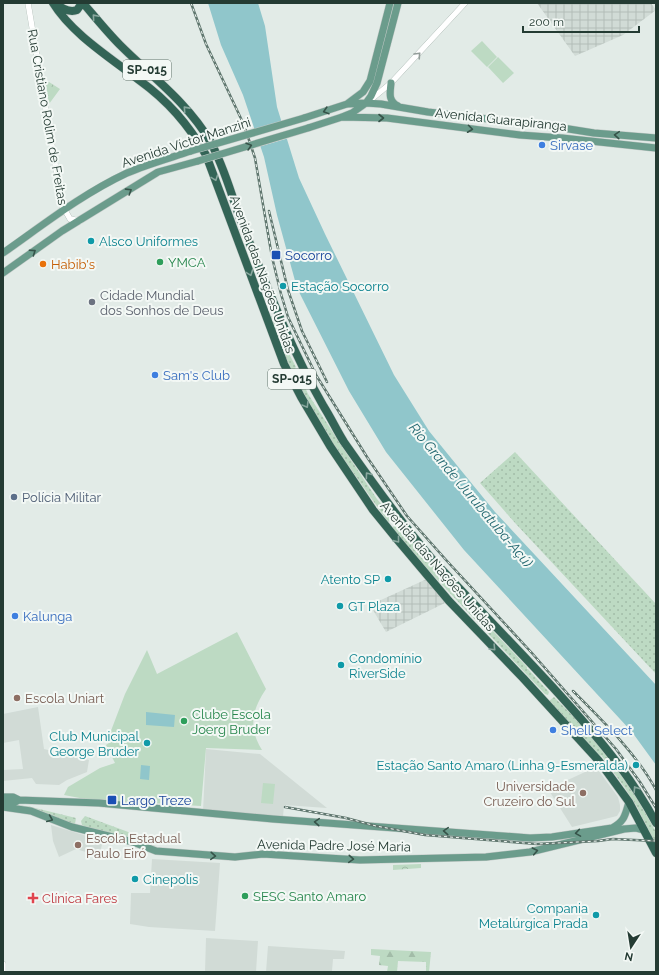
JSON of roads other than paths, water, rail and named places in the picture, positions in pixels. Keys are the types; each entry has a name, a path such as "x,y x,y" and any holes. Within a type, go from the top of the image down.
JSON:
{"highway":[{"path":"54,3 63,8 74,11 77,10 82,3"},
{"name":"Avenida das Nações Unidas","path":"54,3 58,12 72,26 170,106 196,137 206,155 227,208 284,364 301,397 330,446 373,510 406,550 472,626 537,693 599,761 629,802 656,853"},
{"name":"Avenida das Nações Unidas","path":"82,3 120,46 187,109 209,140 218,156 232,199 289,338 314,389 343,440 391,507 432,558 555,689 604,745 636,789 656,823"},
{"path":"537,693 544,698 548,698 554,694 555,689"}],"main road":[{"path":"347,104 363,92 370,80 390,3"},
{"path":"342,117 359,109 366,103 378,83 398,3"},
{"path":"391,83 390,100 400,107"},
{"name":"Avenida Guarapiranga","path":"347,104 366,103 435,113 550,126 594,133 656,138"},
{"name":"Avenida Víctor Manzini","path":"3,253 86,196 128,173 191,150 304,118 347,104"},
{"name":"Avenida Víctor Manzini","path":"3,273 80,221 158,172 342,117"},
{"name":"Avenida Guarapiranga","path":"342,117 387,118 520,135 656,148"},
{"path":"3,797 13,797 19,800"},
{"name":"Avenida Padre José Maria","path":"3,802 13,802 19,800 99,803 273,819 516,837 552,837 612,828 620,824 623,820 629,802"},
{"name":"Avenida Padre José Maria","path":"3,807 31,811 72,827 126,839 149,850 235,857 271,854 360,860 468,858 510,855 554,847 624,829 636,828 644,830"},
{"path":"552,837 556,842 554,847"}],"street":[{"name":"Rua Cristiano Rolim de Freitas","path":"28,3 62,204 64,211 70,219 80,221"},
{"path":"366,103 391,83 463,4"},
{"path":"3,964 4,972"}],"water":[{"name":"Rio Grande (Jurubatuba-Açú)","path":"208,3 258,3 265,26 277,107 299,178 394,375 429,431 495,512 656,685 656,765 632,732 464,550 386,452 349,391 297,288 277,215 264,157 243,95 221,45"},
{"path":"146,712 175,715 174,727 146,725"},
{"path":"141,765 150,766 149,780 140,779"}],"railway":[{"path":"191,3 206,44 244,125 255,158 272,257 281,294 288,317 316,375 367,457 407,516 531,652 616,749 640,782 656,808"},
{"path":"269,211 288,290 302,331 327,382"},
{"path":"573,691 607,725 629,750 656,790"},
{"path":"285,807 425,835 537,844 613,839 656,841"}],"place":[{"name":"Sirvase","path":"542,145"},
{"name":"Alsco Uniformes","path":"91,241"},
{"name":"Socorro","path":"276,255"},
{"name":"YMCA","path":"160,262"},
{"name":"Habib's","path":"43,264"},
{"name":"Estação Socorro","path":"283,286"},
{"name":"Cidade Mundial dos Sonhos de Deus","path":"92,302"},
{"name":"Sam's Club","path":"155,375"},
{"name":"Polícia Militar","path":"14,497"},
{"name":"Atento SP","path":"388,579"},
{"name":"GT Plaza","path":"340,606"},
{"name":"Kalunga","path":"15,616"},
{"name":"Condomínio RiverSide","path":"341,665"},
{"name":"Escola Uniart","path":"17,698"},
{"name":"Clube Escola Joerg Bruder","path":"184,721"},
{"name":"Shell Select","path":"553,730"},
{"name":"Club Municipal George Bruder","path":"147,743"},
{"name":"Estação Santo Amaro (Linha 9-Esmeralda)","path":"636,765"},
{"name":"Universidade Cruzeiro do Sul","path":"583,793"},
{"name":"Largo Treze","path":"112,800"},
{"name":"Escola Estadual Paulo Eiró","path":"78,845"},
{"name":"Cinepolis","path":"135,879"},
{"name":"SESC Santo Amaro","path":"245,896"},
{"name":"Clínica Fares","path":"33,898"},
{"name":"Compania Metalúrgica Prada","path":"596,915"}]}
